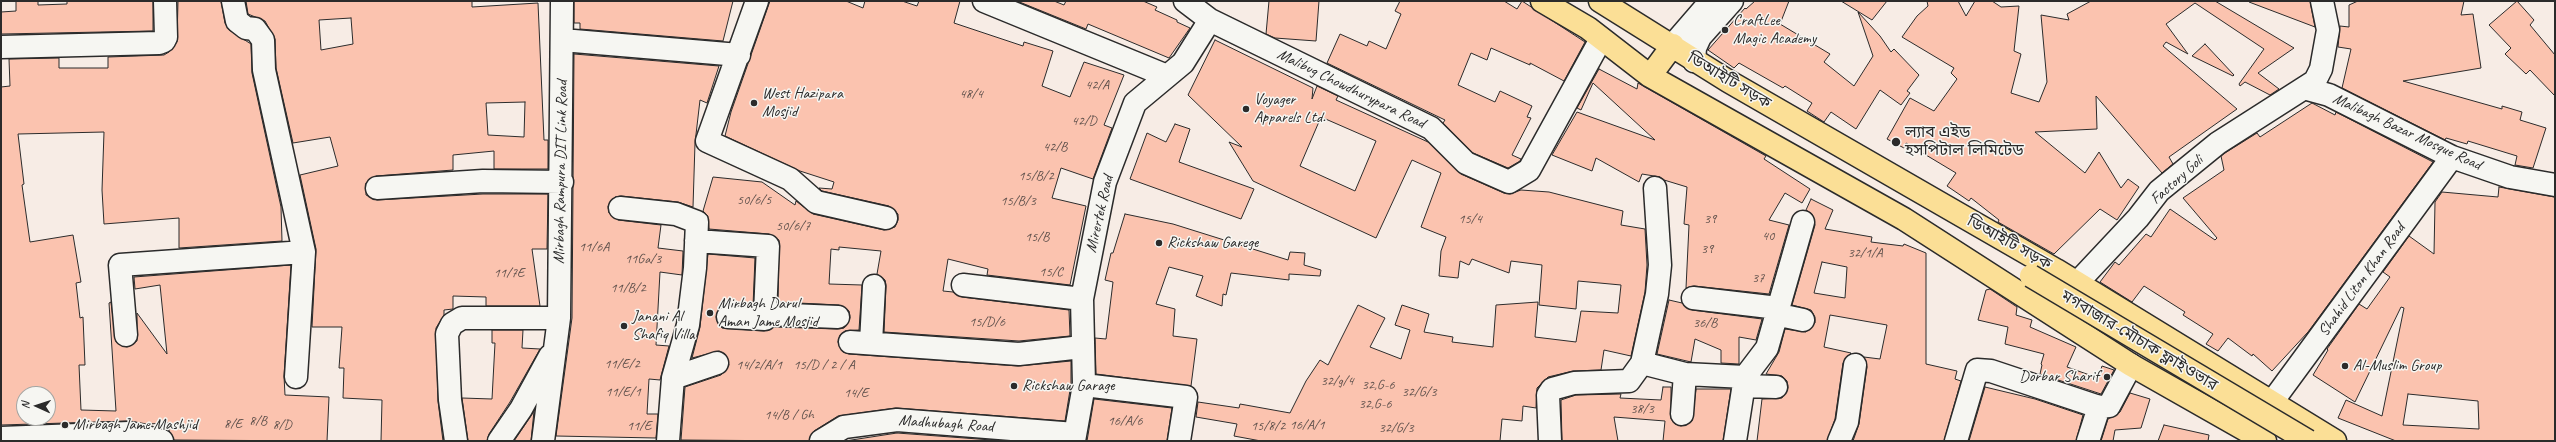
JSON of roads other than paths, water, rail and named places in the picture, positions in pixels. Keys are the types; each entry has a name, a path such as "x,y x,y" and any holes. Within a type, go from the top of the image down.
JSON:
{"main road":[{"name":"ডিআইটি সড়ক","path":"1542,1 1588,28 1650,76 1904,219 2131,365 2265,441"},
{"name":"ডিআইটি সড়ক","path":"1600,1 1682,53 1896,176 1980,228 2077,282 2335,441"},
{"path":"1650,76 1682,53"},
{"name":"মগবাজার-মৌচাক ফ্লাইওভার","path":"1980,228 2031,276 2308,441"}],"street":[{"path":"1,47 164,42 166,37 165,1"},
{"path":"233,1 237,21 246,28 256,29 262,40 265,78 304,252 296,377"},
{"name":"Mirbagh Rampura DIT Link Road","path":"543,441 559,318 562,182 562,1"},
{"path":"757,1 739,55 707,141 790,179 816,202 886,218"},
{"path":"984,1 1166,76"},
{"path":"1682,53 1710,1"},
{"path":"1682,53 1696,48 1700,38 1732,1"},
{"path":"2307,89 2315,81 2321,70 2328,30 2322,1"},
{"name":"Mirertek Road","path":"1074,437 1084,385 1082,299 1105,182 1134,103 1183,63 1197,8"},
{"name":"Malibug Chowdhurypara Road","path":"1197,8 1431,128 1466,162 1509,182 1529,170 1601,39"},
{"path":"562,40 739,55"},
{"name":"Malibagh Bazar Mosque Road","path":"2307,89 2329,95 2452,157 2510,177 2555,184"},
{"name":"Factory Goli","path":"2058,318 2077,282 2138,218 2159,191 2218,143 2307,89"},
{"name":"Shahid Liton Khan Road","path":"2272,402 2452,157"},
{"path":"377,188 483,181 562,182"},
{"path":"1550,441 1548,395 1552,388 1574,383 1629,381 1642,363 1657,294 1660,265 1656,188"},
{"path":"620,208 676,214 697,222 688,325 674,378 668,441"},
{"path":"1735,441 1744,382 1767,348 1803,222"},
{"path":"696,241 768,246 764,319 728,317"},
{"path":"126,336 120,265 304,252"},
{"path":"962,285 1082,299"},
{"path":"874,286 860,342 1019,354 1082,347"},
{"path":"1693,298 1777,311 1803,320"},
{"path":"765,314 838,318"},
{"path":"456,441 450,400 447,334 452,324 462,318 559,318"},
{"name":"Mirbagh Rampura DIT Link Road","path":"499,441 522,409 557,342"},
{"path":"674,378 717,363"},
{"path":"1642,363 1685,374 1776,388"},
{"path":"1839,441 1846,422 1854,365"},
{"path":"1956,441 1977,370 1991,371 2098,407 2109,406 2131,365"},
{"path":"1682,414 1685,374"},
{"path":"1084,385 1186,398 1179,441"},
{"path":"2088,441 2098,407"},
{"name":"Madhubagh Road","path":"821,441 844,427 897,420 948,422 1074,437"},
{"path":"1,438 39,438 129,433 162,441"}],"place":[{"name":"CraftLee Magic Academy","path":"1725,30"},
{"name":"West Hazipara Mosjid","path":"754,103"},
{"name":"Voyager Apparels Ltd.","path":"1246,109"},
{"name":"ল্যাব এইড হসপিটাল লিমিটেড","path":"1896,142"},
{"name":"Rickshaw Garege","path":"1159,243"},
{"name":"Mirbagh Darul Aman Jame Mosjid","path":"710,313"},
{"name":"Janani Al Shafiq Villa","path":"624,326"},
{"name":"Al-Muslim Group","path":"2345,366"},
{"name":"Dorbar Sharif","path":"2107,377"},
{"name":"Rickshaw Garage","path":"1014,386"},
{"name":"Mirbagh Jame Mashjid","path":"65,425"}]}
